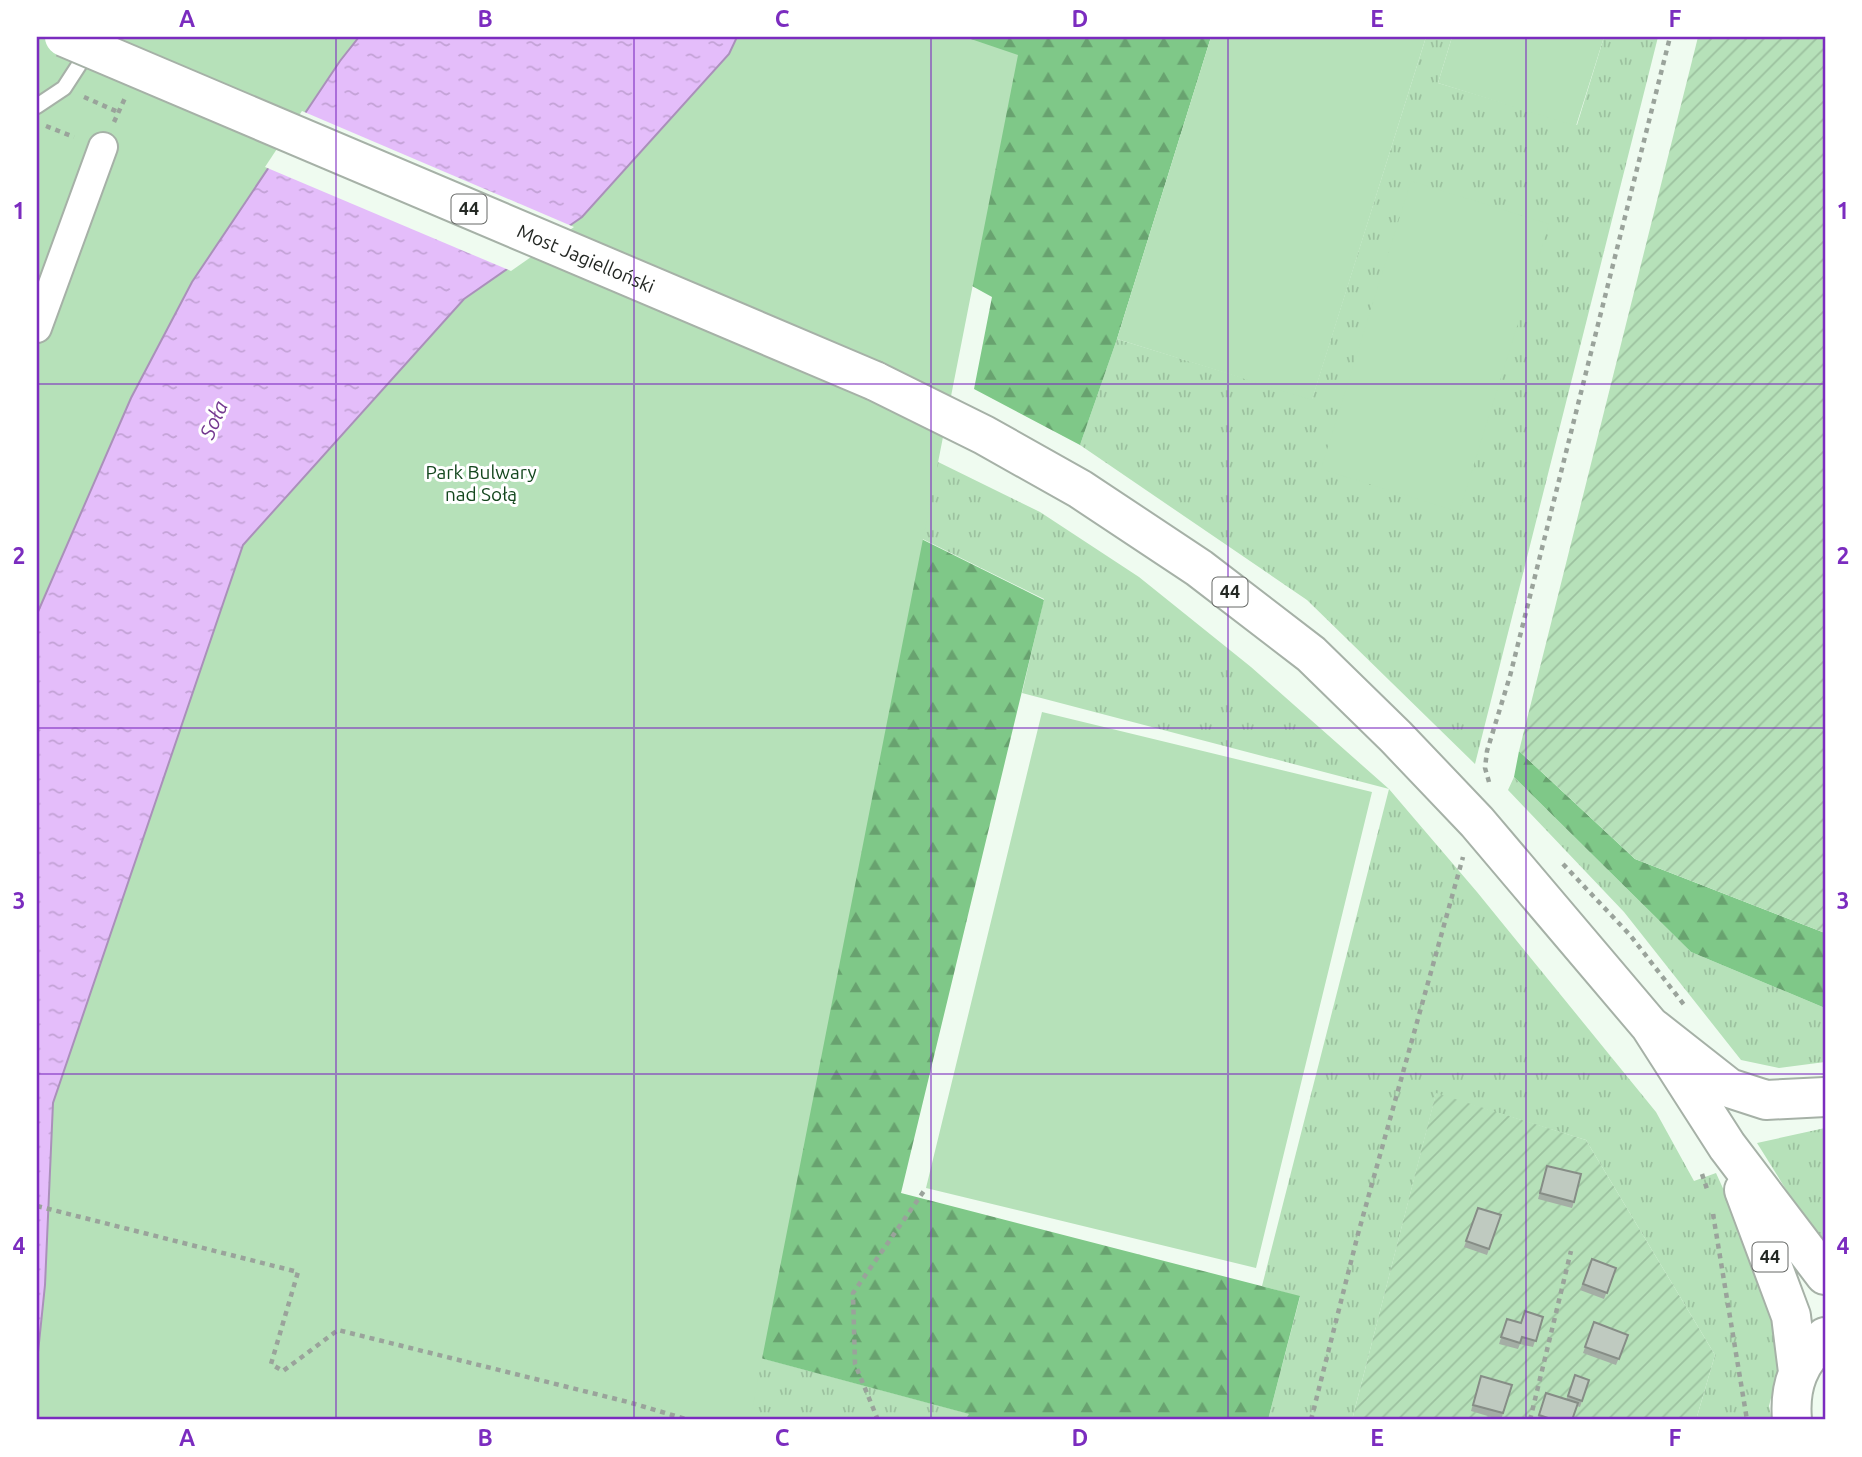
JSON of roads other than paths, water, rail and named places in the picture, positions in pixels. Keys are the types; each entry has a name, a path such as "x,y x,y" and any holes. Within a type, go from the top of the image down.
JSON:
{"main road":[{"name":"Most Jagielloński","path":"64,37 874,381 984,435 1080,489 1199,568 1311,654 1396,737 1477,822 1650,1026"},
{"path":"1650,1026 1729,1088 1766,1100 1825,1097"},
{"name":"44","path":"1650,1026 1714,1158 1761,1233 1791,1316 1798,1372"},
{"name":"44","path":"1714,1158 1825,1275"},
{"name":"44","path":"1793,1420 1790,1401 1798,1372 1810,1352 1825,1337"}],"street":[{"path":"37,328 103,147"}],"lane":[{"path":"37,106 64,88 86,57 94,37"}],"water":[{"name":"Soła","path":"359,37 737,37 729,54 582,217 464,299 243,545 53,1103 45,1285 37,1362 37,614 131,398 192,282 340,61"}],"park label":[{"name":"Park Bulwary nad Sołą","path":"481,483"}]}
